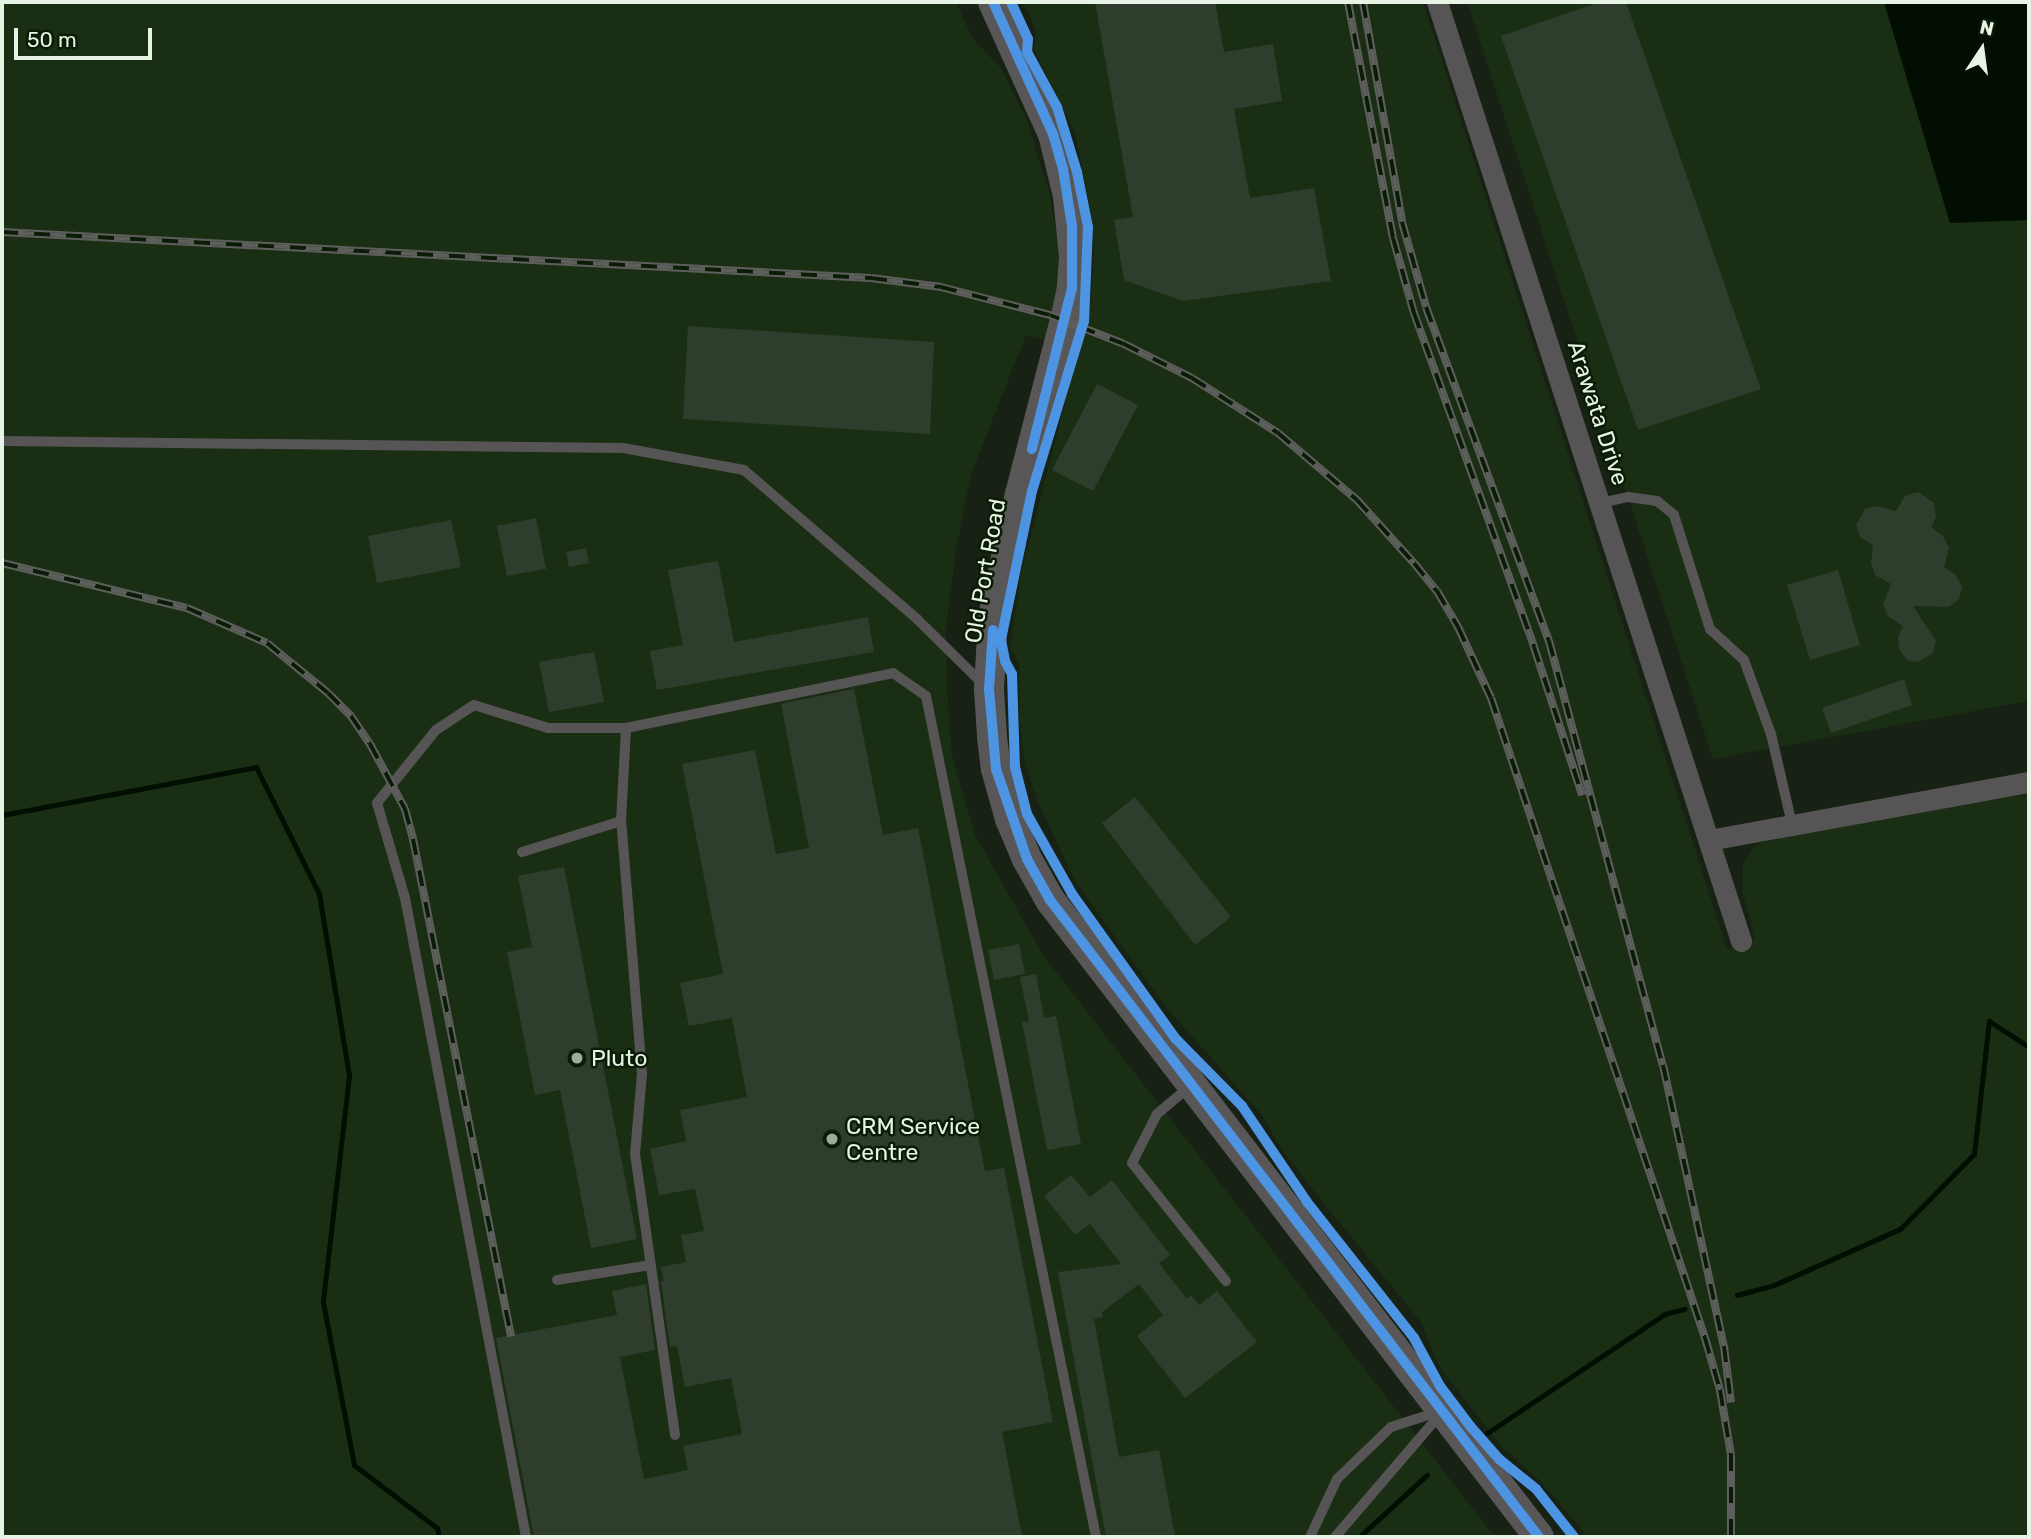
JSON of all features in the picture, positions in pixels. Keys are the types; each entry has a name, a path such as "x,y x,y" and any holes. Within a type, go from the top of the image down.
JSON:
{"street":[{"name":"Old Port Road","path":"993,2 1053,134 1068,196 1074,257 1072,288 1066,316 1020,494 993,617 989,689 996,769 1027,859 1050,900 1539,1537"},
{"name":"Arawata Drive","path":"1437,2 1741,941"},
{"path":"1709,840 2029,782"}],"lane":[{"path":"2,442 623,447 744,470 917,619 989,689"},
{"path":"1600,503 1628,497 1657,501 1674,515 1710,629 1744,660 1771,734 1792,824"},
{"path":"526,1537 405,898 377,803 436,730 474,705 548,727 626,727 893,673 926,696 1096,1537"},
{"path":"626,727 621,821 642,1074 635,1154 676,1435"},
{"path":"523,852 621,821"},
{"path":"1191,1085 1157,1114 1132,1163 1226,1281"},
{"path":"557,1280 651,1265"},
{"path":"1310,1537 1337,1479 1391,1427 1444,1410"},
{"path":"1335,1537 1444,1410"}],"shaded area":[{"path":"2,2 956,2 973,39 1001,68 1027,120 1049,192 1058,241 1060,287 1046,340 1026,335 971,474 956,551 946,629 947,687 952,756 975,835 1043,955 1495,1537 2,1537"},
{"path":"1023,2 1423,2 1727,949 1755,939 1743,895 1743,864 1757,844 1783,834 2029,794 2029,1537 1588,1537 1540,1481 1502,1447 1440,1368 1421,1322 1283,1151 1261,1114 1165,1006 1075,881 1037,800 1024,759 1019,664 1010,646 1021,574 1091,302 1094,246 1090,207 1075,133 1034,49 1036,30"},
{"path":"1467,2 2029,2 2029,701 1713,759"},
{"path":"1884,2 2029,2 2029,220 1950,223"}],"building":[{"path":"1095,2 1215,2 1224,52 1273,44 1282,101 1234,109 1250,198 1314,188 1331,281 1183,301 1124,280 1114,220 1133,217"},
{"path":"1600,2 1626,2 1761,389 1638,430 1501,36"},
{"path":"688,326 934,342 930,434 683,419"},
{"path":"1097,384 1138,405 1093,491 1052,470"},
{"path":"1918,492 1934,503 1936,517 1931,527 1943,536 1949,548 1944,567 1956,575 1962,587 1959,599 1949,607 1913,606 1936,641 1933,653 1918,662 1908,661 1899,649 1898,637 1903,626 1888,616 1883,605 1891,584 1875,575 1871,563 1873,545 1860,537 1856,525 1865,509 1877,506 1896,511 1905,496"},
{"path":"536,518 546,569 507,576 497,526"},
{"path":"451,520 461,567 377,583 368,536"},
{"path":"586,548 589,563 569,567 566,552"},
{"path":"718,561 734,642 868,617 874,652 657,690 650,651 683,645 668,570"},
{"path":"1838,570 1860,645 1810,660 1787,585"},
{"path":"594,652 604,702 549,712 539,662"},
{"path":"1904,679 1912,705 1831,733 1822,708"},
{"name":"CRM Service Centre","path":"854,689 883,835 918,828 985,1171 1004,1168 1053,1422 1002,1432 1022,1537 534,1537 496,1338 617,1315 612,1291 646,1284 655,1350 620,1357 644,1479 688,1470 683,1446 742,1434 731,1378 685,1387 677,1346 670,1347 661,1281 664,1281 661,1267 686,1262 681,1235 704,1231 695,1189 659,1195 650,1149 686,1141 680,1110 747,1097 732,1018 689,1026 680,983 723,974 682,764 755,750 776,854 809,848 781,704"},
{"path":"1135,797 1231,917 1195,945 1102,823"},
{"name":"Pluto","path":"564,867 637,1239 591,1248 560,1090 535,1095 507,952 532,947 518,876"},
{"path":"1019,944 1025,974 994,980 988,950"},
{"path":"1036,974 1044,1018 1056,1016 1081,1144 1047,1150 1022,1022 1029,1021 1020,977"},
{"path":"1071,1175 1090,1197 1112,1180 1170,1255 1159,1263 1187,1299 1191,1295 1199,1305 1217,1291 1257,1342 1185,1398 1137,1336 1163,1315 1139,1284 1102,1312 1103,1317 1094,1319 1119,1457 1159,1450 1175,1536 1106,1537 1058,1272 1121,1264 1090,1224 1075,1235 1044,1196"}],"waterway":[{"path":"2,815 256,767 319,894 349,1076 323,1302 354,1465 437,1528 439,1537"},
{"path":"1737,1295 1774,1285 1900,1229 1974,1154 1989,1021 2029,1047"},
{"path":"1487,1433 1665,1314 1684,1309"},
{"path":"1359,1537 1427,1475"}],"railway":[{"path":"1348,2 1393,238 1414,313 1534,647 1582,795"},
{"path":"1363,2 1402,222 1426,307 1549,641 1663,1065 1724,1346 1731,1403"},
{"path":"2,232 871,278 941,287 1050,315 1124,344 1192,378 1278,433 1357,500 1437,591 1458,627 1491,698 1720,1390 1731,1455 1731,1537"},
{"path":"2,563 187,608 267,643 328,693 351,716 370,744 405,809 413,839 511,1336"}],"cycle path":[{"path":"993,2 1053,134 1063,169 1072,226 1072,288 1032,449"},
{"path":"1011,2 1028,39 1027,52 1057,107 1077,172 1088,227 1084,321 1032,491 1001,640 1005,661 1012,674 1015,767 1027,814 1072,894 1176,1039 1242,1106 1307,1202 1414,1338 1440,1386 1471,1427 1499,1459 1536,1489 1574,1537"},
{"path":"993,630 989,689 996,769 1027,859 1050,900 1539,1537"}],"place":[{"name":"Pluto","path":"577,1058"},
{"name":"CRM Service Centre","path":"832,1139"}]}
